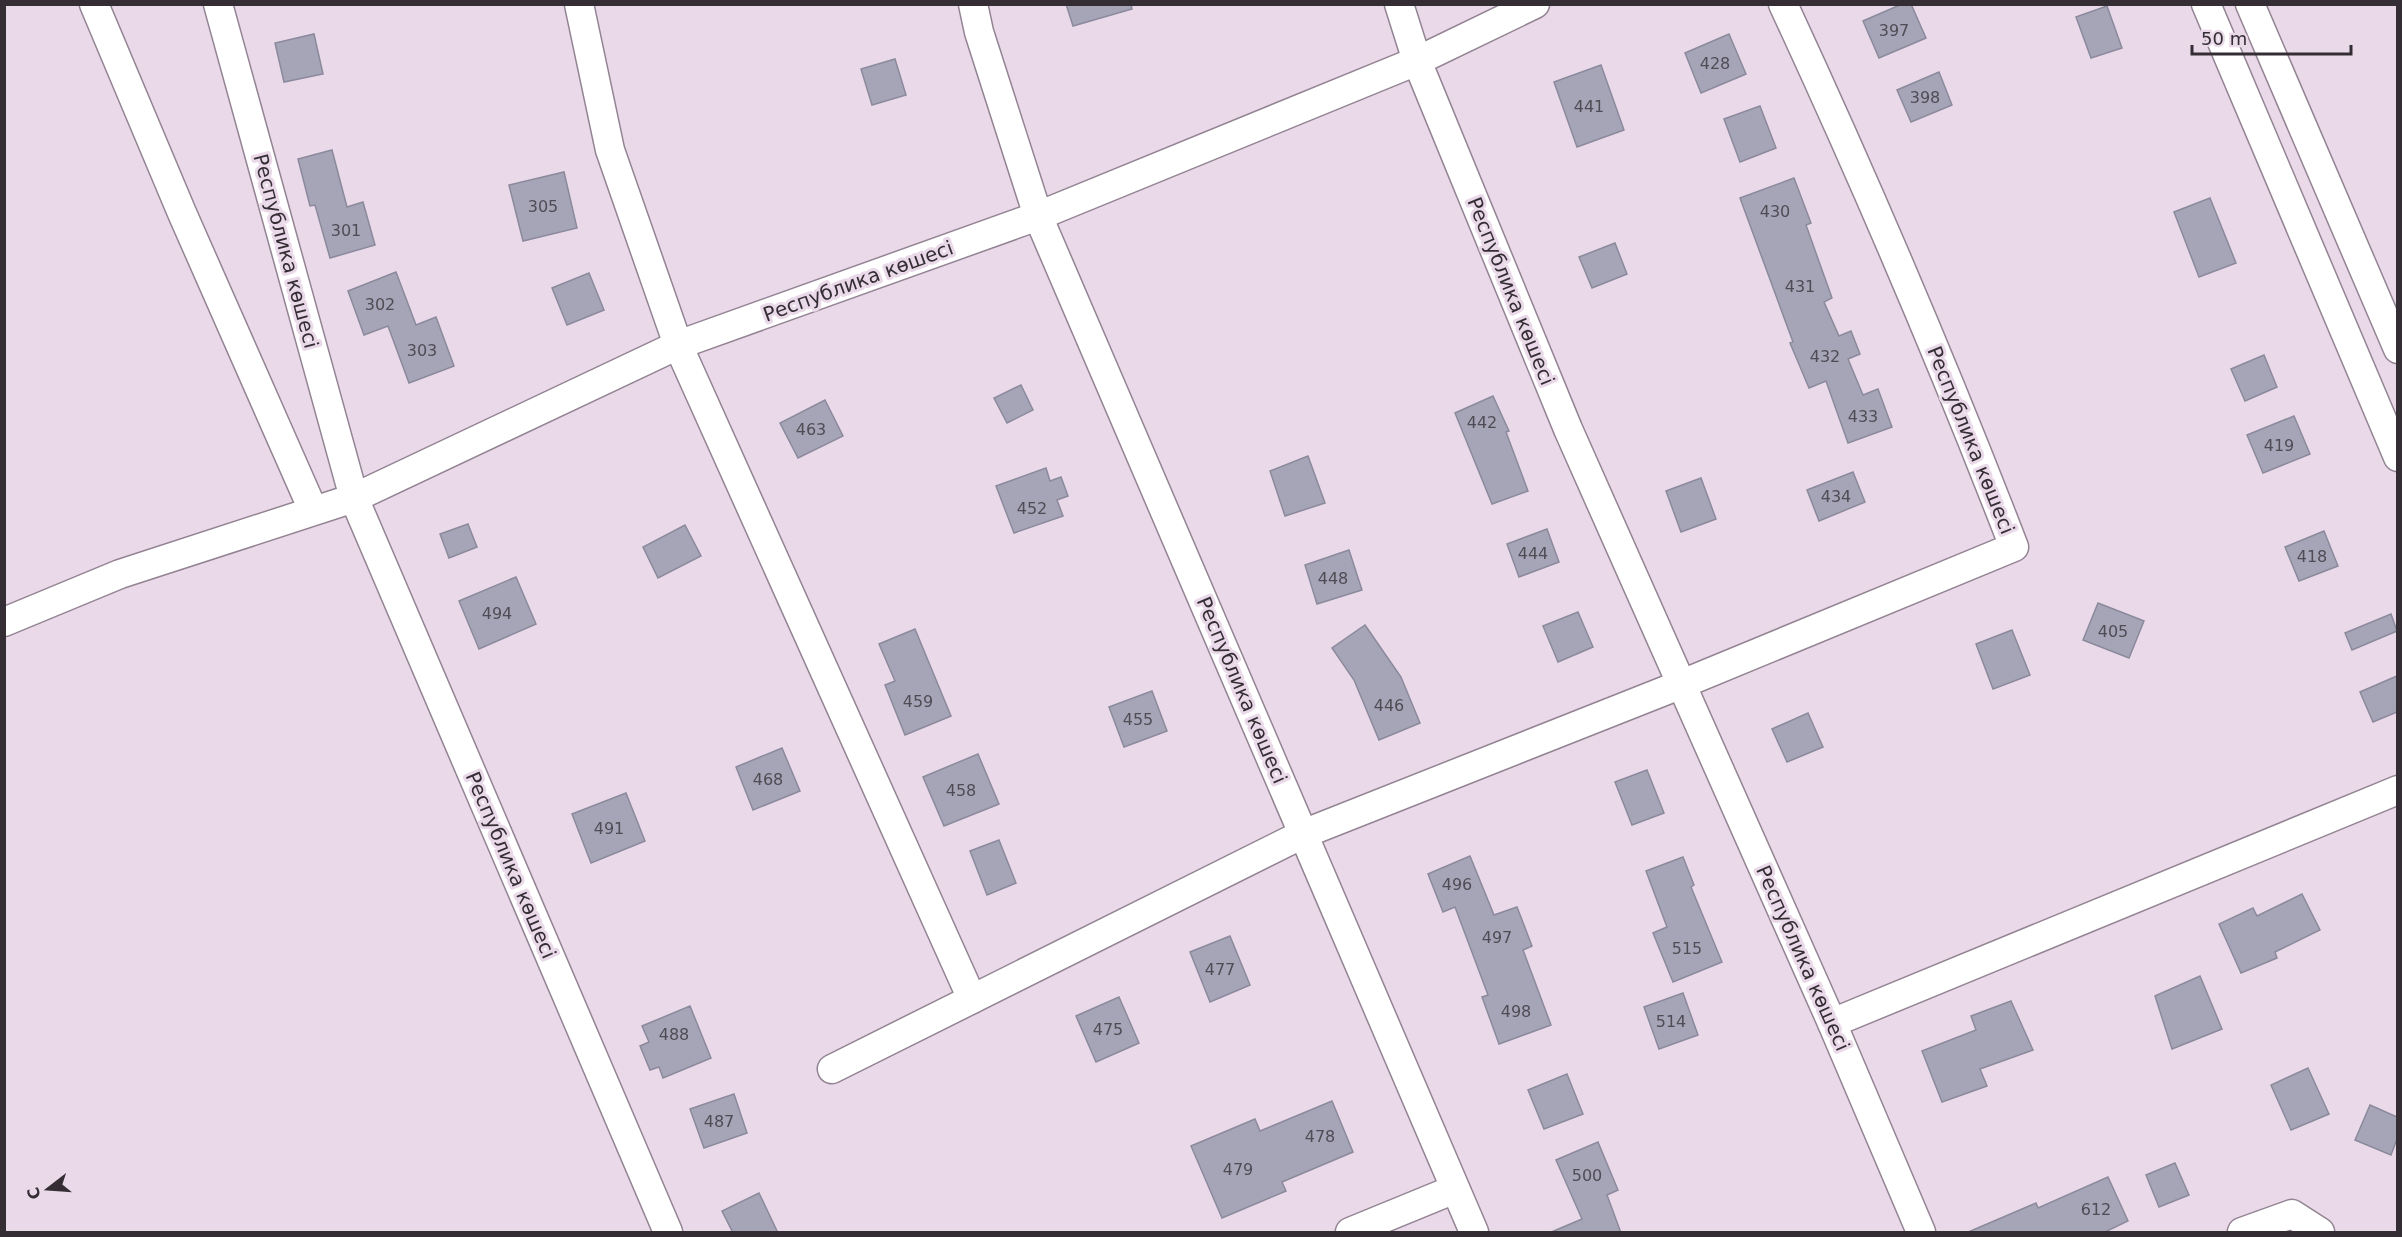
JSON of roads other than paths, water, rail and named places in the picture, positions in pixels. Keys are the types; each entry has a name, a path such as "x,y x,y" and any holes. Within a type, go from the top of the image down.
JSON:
{"street":[{"path":"93,4 313,510"},
{"name":"Республика көшесі","path":"218,4 354,498 668,1233"},
{"path":"579,4 610,150 678,345 972,999"},
{"name":"Республика көшесі","path":"973,4 979,32 1038,216 1474,1233"},
{"name":"Республика көшесі","path":"1399,4 1418,60 1568,429 1832,1023 1921,1233"},
{"name":"Республика көшесі","path":"4,622 120,574 354,498 678,345 1038,216 1418,60 1535,4"},
{"name":"Республика көшесі","path":"832,1069 1304,834 1682,684 2014,547 1959,405 1852,153 1783,4"},
{"path":"2206,4 2397,457"},
{"path":"2250,4 2397,349"},
{"path":"1832,1023 2397,790"},
{"path":"1350,1233 1455,1189"},
{"path":"2241,1233 2292,1214 2320,1233"}]}
